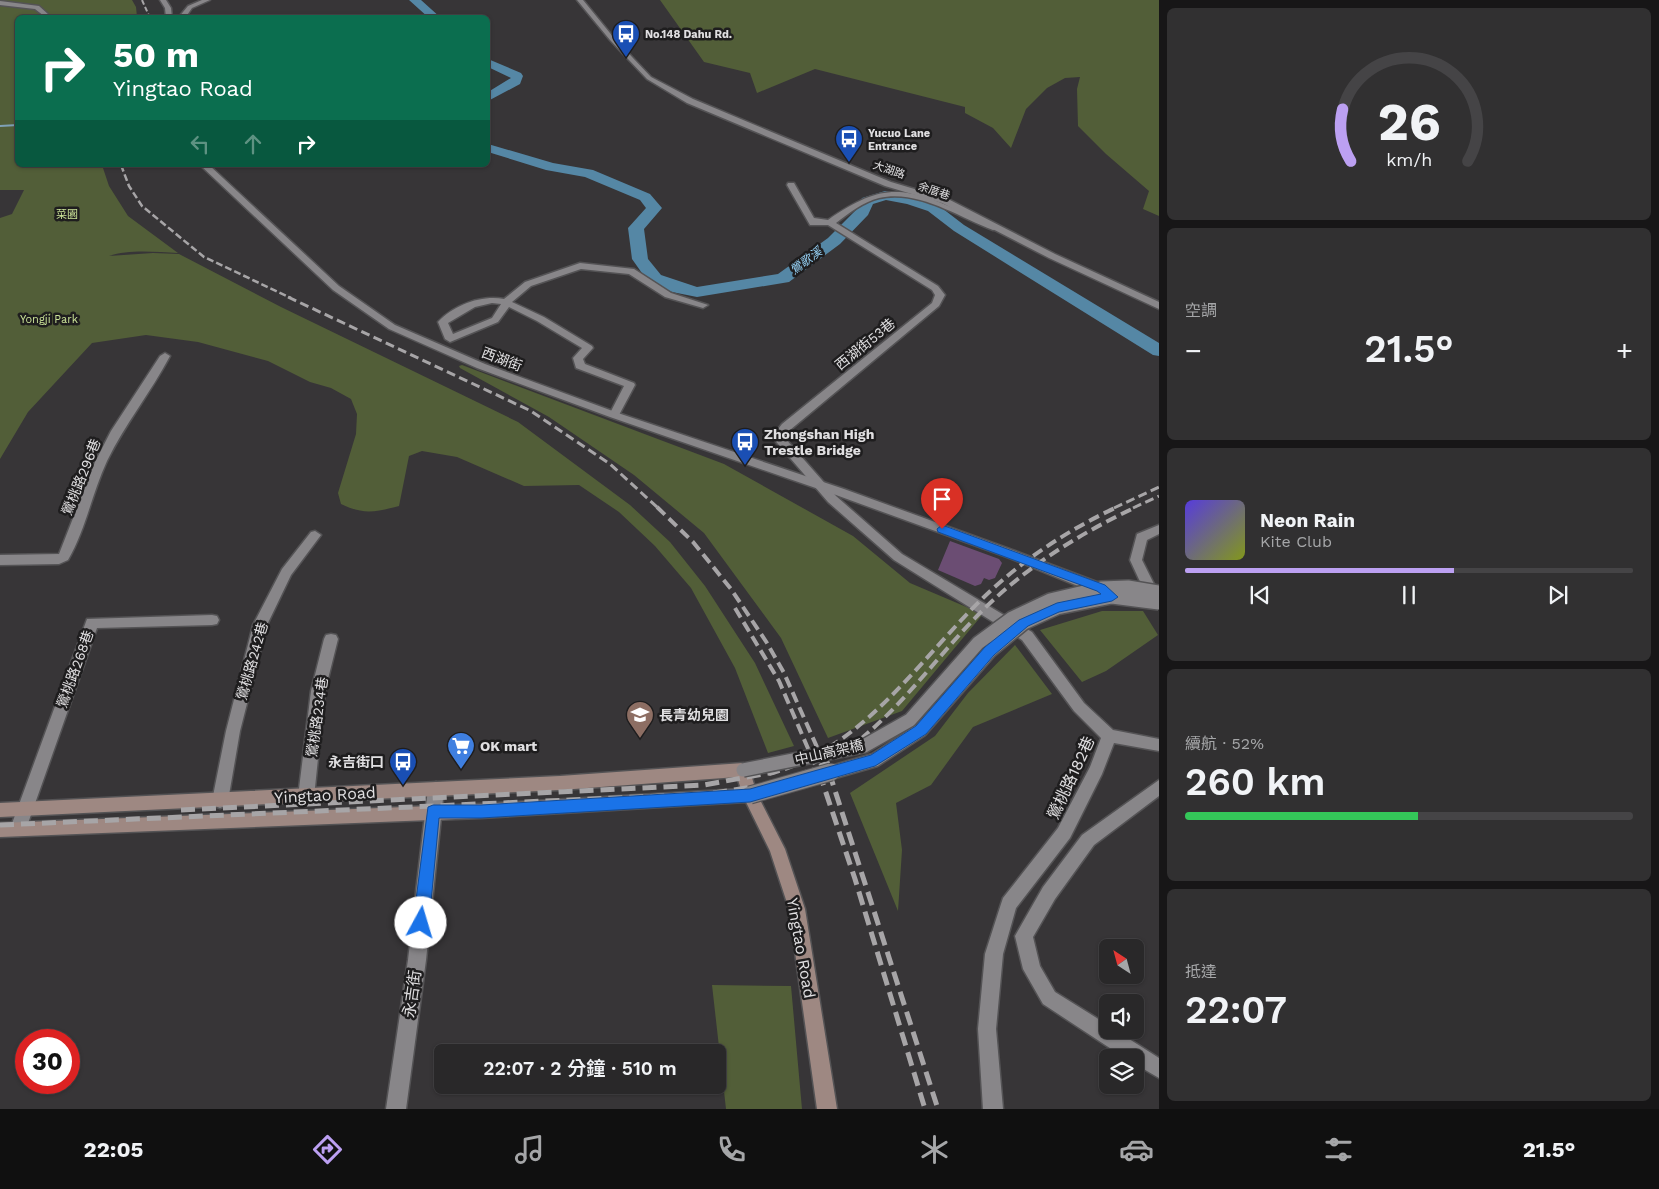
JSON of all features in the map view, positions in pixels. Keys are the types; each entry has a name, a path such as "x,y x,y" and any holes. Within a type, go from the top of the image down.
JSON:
{"main road":[{"name":"Yingtao Road","path":"0,810 220,801 743,770 750,795 777,850 797,909 827,1109"},
{"name":"Yingtao Road","path":"0,830 491,811 750,795"}],"street":[{"path":"163,0 168,8 169,15"},
{"path":"183,15 190,7 207,0"},
{"name":"大湖路","path":"580,0 612,39 649,78 690,100 888,184 945,201 1052,256 1159,306"},
{"path":"0,3 37,7 46,15"},
{"name":"西湖街","path":"206,167 336,288 392,328 481,366 614,415 840,492"},
{"path":"791,185 812,221 831,223"},
{"name":"余厝巷","path":"831,223 844,211 862,202 883,193 898,193 915,195 938,202 974,221 1003,230"},
{"name":"西湖街53巷","path":"820,485 778,437 786,427 936,304 940,295 935,288 831,223"},
{"path":"614,415 630,385 580,366 578,358 588,348 506,302 491,300 464,307 443,322 450,339 495,320 506,302 528,284 580,266 632,271 668,295 703,304"},
{"name":"鶯桃路296巷","path":"0,560 60,559 64,557 101,462 113,439 166,356"},
{"name":"鶯桃路182巷","path":"820,485 844,510 898,556 1027,636 1079,707 1109,736 1097,769 1064,833 1009,904 994,954 987,1029 993,1109"},
{"name":"中山高架橋","path":"840,492 1107,592 1159,604"},
{"path":"1159,529 1141,537 1136,560 1159,604"},
{"name":"鶯桃路242巷","path":"220,801 233,731 260,626 286,572 315,535"},
{"name":"中山高架橋","path":"750,795 875,760 921,730 990,651 1024,623 1057,608 1128,587 1159,592"},
{"name":"中山高架橋","path":"743,770 864,746 910,720 978,643 1012,618 1050,600 1107,592"},
{"name":"鶯桃路268巷","path":"18,829 92,622 212,620"},
{"name":"鶯桃路234巷","path":"306,796 318,691 330,639"},
{"path":"1109,736 1159,745"},
{"path":"1159,787 1088,840 1049,893 1024,936 1032,969 1050,998 1159,1069"},
{"name":"永吉街","path":"396,1109 417,960 436,789"}],"green space":[{"name":"Yongji Park","path":"0,0 132,0 136,7 137,15 15,15 15,167 103,167 109,186 128,216 178,253 134,252 109,256 153,253 179,254 281,307 518,422 630,505 670,542 705,586 755,663 794,746 768,753 735,668 691,588 655,546 619,512 579,485 524,486 457,457 422,451 409,456 399,506 383,510 363,511 341,504 338,493 356,434 357,414 351,399 331,388 310,382 268,361 198,342 146,335 92,343 28,412 0,459 0,218 12,214 24,190 0,190"},
{"path":"660,0 1159,0 1159,216 1143,209 1149,191 1106,154 1078,126 1077,89 1080,77 1065,78 1047,88 1026,109 1011,148 993,128 965,113 965,107 815,69 757,93 750,73 704,62"},
{"path":"462,365 724,464 853,536 910,583 983,614 902,711 828,738 781,638 704,533 634,475 549,417 460,368 459,366"},
{"path":"1102,611 1143,611 1158,635 1106,671 1082,682 1040,630"},
{"path":"1015,645 1052,694 973,727 931,785 896,803 902,850 898,911 850,793 935,736 968,693"},
{"path":"712,985 791,986 802,1109 726,1109 724,1094 726,1094 726,1044 719,1044"}],"building":[{"path":"950,541 999,559 1002,563 995,578 989,580 984,578 981,584 975,586 938,570"}],"waterway":[{"name":"鶯歌溪","path":"414,0 432,15"},
{"name":"鶯歌溪","path":"490,64 517,76 516,81 490,96"},
{"path":"0,126 15,125"},
{"name":"鶯歌溪","path":"490,149 551,167 588,173 645,197 654,208 636,228 640,259 655,279 678,288 697,292 783,278 834,241 863,212 867,201 885,195 911,200 933,208 959,228 1159,351"}],"railway":[{"path":"142,0 149,15"},
{"path":"122,167 129,186 142,206 204,257 291,298"},
{"path":"288,297 531,411 610,464 658,508"},
{"path":"1114,508 1159,487"},
{"path":"1133,508 1159,496"},
{"path":"657,507 693,542 731,589 767,643 784,673 819,752"},
{"path":"819,752 833,745 861,724 886,701 998,584 1046,547 1117,507"},
{"path":"824,763 845,751 875,727 985,608 1019,578 1056,551 1136,507"},
{"path":"735,608 779,681 812,757"},
{"path":"812,757 819,752"},
{"path":"819,752 824,763"},
{"path":"769,774 812,757"},
{"path":"812,757 816,768"},
{"path":"816,768 824,763"},
{"path":"824,763 829,774"},
{"path":"805,774 816,768"},
{"path":"816,768 819,774"},
{"path":"181,810 704,785 774,772"},
{"path":"0,825 706,794 767,785 807,772"},
{"path":"819,772 855,879 925,1109"},
{"path":"829,772 938,1109"}],"place":[{"name":"No.148 Dahu Rd.","path":"626,58"},
{"name":"Yucuo Lane Entrance","path":"849,163"},
{"name":"Zhongshan High Trestle Bridge","path":"745,466"},
{"name":"長青幼兒園","path":"640,739"},
{"name":"OK mart","path":"461,770"},
{"name":"永吉街口","path":"403,786"}],"route":[{"path":"421,923 433,812 481,811 750,795 875,760 921,730 990,651 1024,623 1057,608 1112,597 1101,588 942,529"}],"park label":[{"name":"菜園","path":"67,214"}]}
